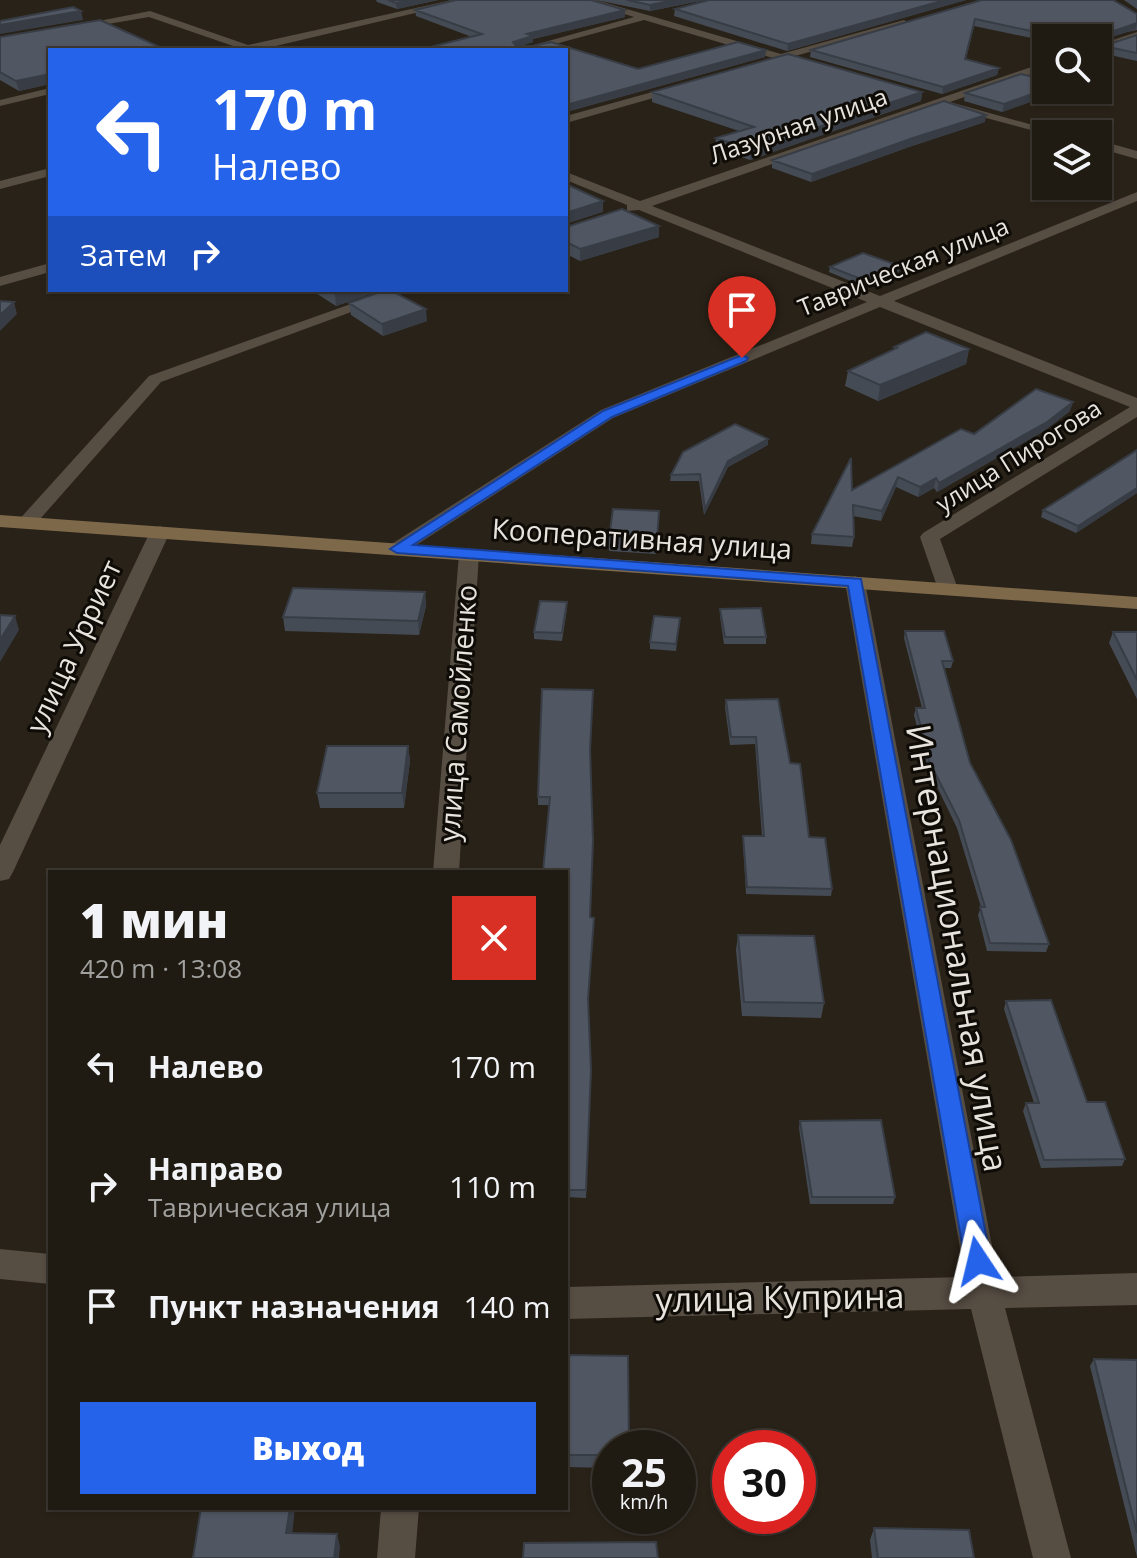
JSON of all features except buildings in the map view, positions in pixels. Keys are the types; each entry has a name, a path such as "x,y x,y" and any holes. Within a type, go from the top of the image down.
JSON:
{"street":[{"path":"251,48 465,0"},
{"path":"586,0 823,70"},
{"path":"529,48 671,11"},
{"path":"57,30 150,14 244,48"},
{"path":"765,62 913,21"},
{"path":"1112,43 1137,35"},
{"name":"Лазурная улица","path":"632,208 1032,70"},
{"path":"568,119 688,85"},
{"path":"0,103 48,91"},
{"path":"910,94 1032,127"},
{"path":"1112,148 1137,155"},
{"path":"0,185 48,173"},
{"path":"568,177 632,208 1137,407"},
{"name":"Таврическая улица","path":"397,549 607,414 1137,196"},
{"path":"0,282 48,268"},
{"path":"26,523 155,379 398,292"},
{"name":"улица Пирогова","path":"948,589 930,537 1137,407"},
{"name":"Кооперативная улица","path":"0,521 1137,603"},
{"name":"улица Урриет","path":"0,872 160,532"},
{"name":"улица Самойленко","path":"446,870 469,554"},
{"name":"Интернациональная улица","path":"855,582 984,1292 1052,1558"},
{"path":"0,1264 48,1269"},
{"name":"улица Куприна","path":"568,1303 1137,1289"},
{"path":"396,1558 400,1510"}],"route":[{"path":"742,358 607,414 397,549 855,582 978,1261"}]}
